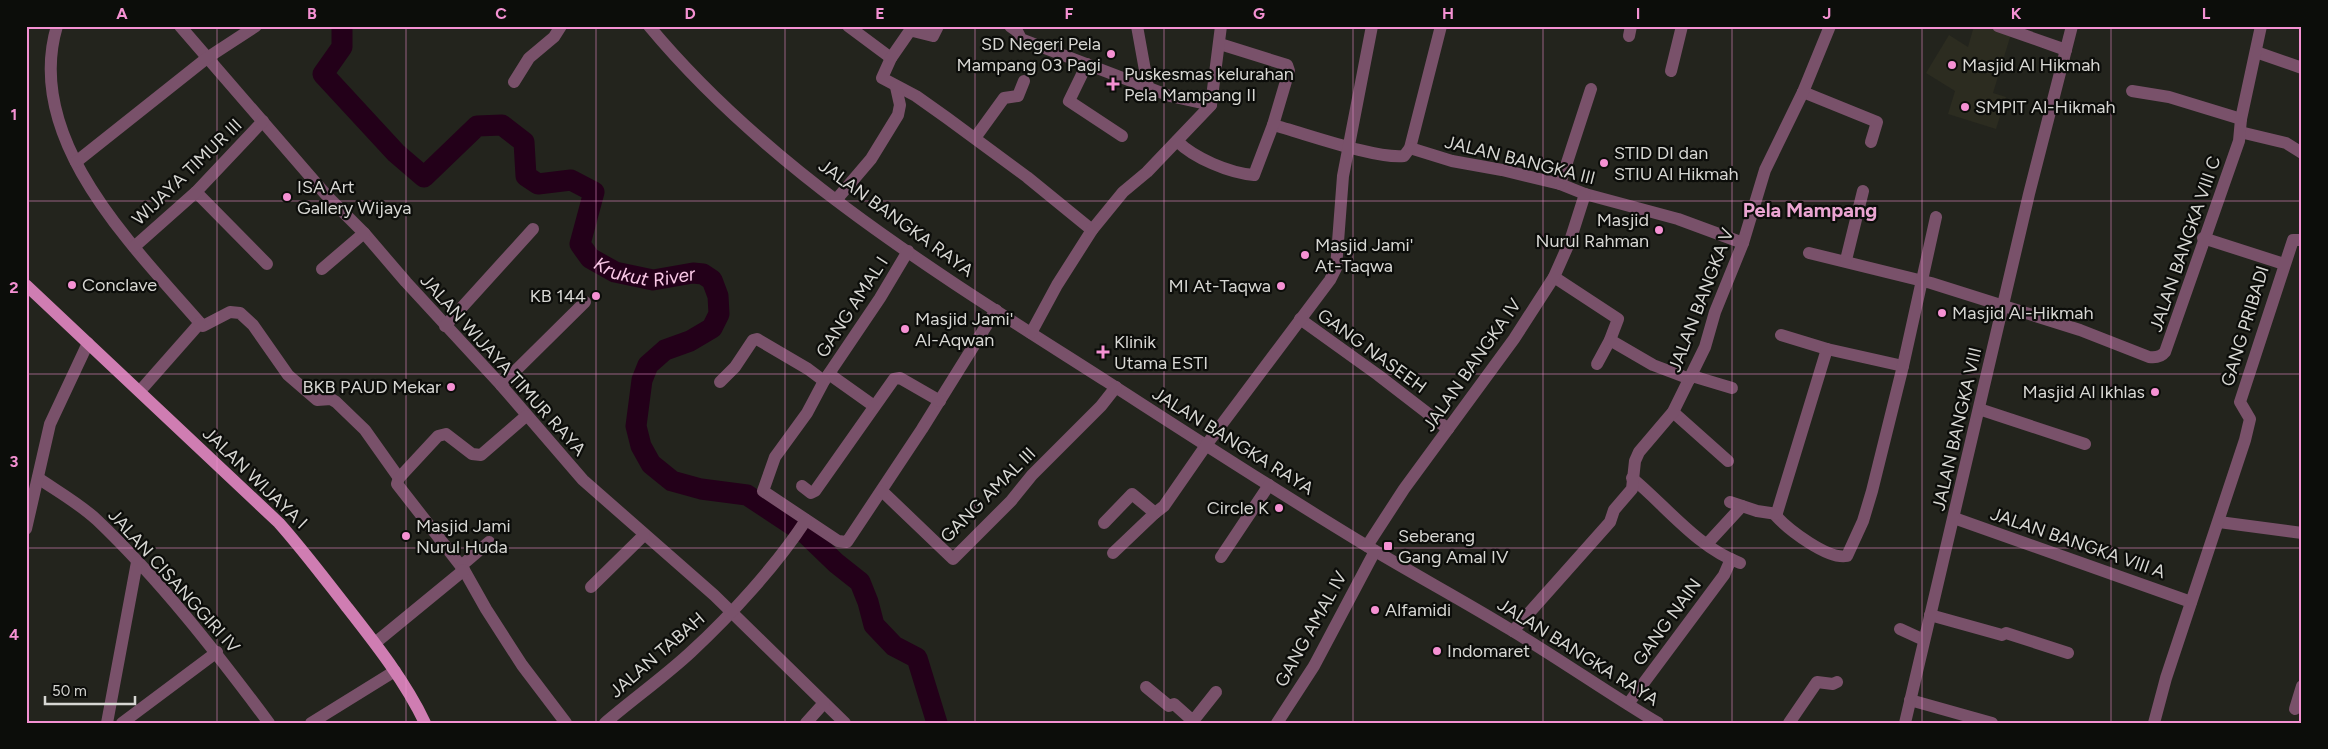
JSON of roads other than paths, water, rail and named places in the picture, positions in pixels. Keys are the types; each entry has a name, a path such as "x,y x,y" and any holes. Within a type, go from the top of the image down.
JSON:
{"main road":[{"name":"JALAN WIJAYA I","path":"27,284 279,523 298,544 375,643 395,671 425,723"}],"street":[{"path":"57,26 51,54 52,94 62,133 76,162 134,247 204,326 230,312 240,313 254,325 288,375 317,400 331,399 336,402 365,430 399,478"},
{"name":"JALAN WIJAYA TIMUR RAYA","path":"180,26 328,197 364,233 445,326 501,385 583,480 714,595 730,613 845,723"},
{"path":"76,162 207,58 256,26"},
{"path":"514,82 529,58 550,41 561,26"},
{"path":"848,26 891,58"},
{"path":"938,26 933,36 913,31 909,32 891,58 882,78 923,101 975,138 1015,167 1092,230"},
{"path":"1010,26 1017,31 1021,39 1107,70 1170,96 1211,105"},
{"path":"1136,26 1148,87"},
{"path":"1031,333 1057,285 1092,230 1123,192 1147,172 1211,105 1221,26"},
{"path":"1113,553 1164,506 1207,444 1330,280 1336,268 1342,184 1347,146 1372,26"},
{"path":"1273,124 1347,146 1395,157 1404,156 1410,148 1441,26"},
{"path":"1671,71 1682,26"},
{"name":"JALAN BANGKA V","path":"1513,631 1610,522 1617,506 1632,490 1634,482 1632,478 1639,452 1673,412 1705,347 1715,312 1743,243 1765,170 1803,92 1830,26"},
{"path":"1998,26 2066,50"},
{"name":"JALAN BANGKA VIII","path":"1905,723 2029,194 2072,26"},
{"name":"JALAN BANGKA VIII C","path":"1808,253 1846,260 1921,281 2080,330 2141,355 2155,358 2165,352 2203,238 2229,173 2260,26"},
{"name":"JALAN BANGKA RAYA","path":"652,27 729,111 836,200 908,251 1031,333 1269,485 1371,549 1513,631 1653,722"},
{"path":"1176,141 1188,152 1199,158 1254,175 1273,124 1289,71 1287,65 1220,44"},
{"path":"2256,52 2302,68"},
{"path":"1087,64 1069,101 1122,136"},
{"path":"975,138 1004,98 1018,96 1024,81"},
{"path":"836,200 871,159 896,120 900,105 896,87"},
{"path":"1560,184 1591,89"},
{"path":"2132,91 2169,96 2286,143 2302,153"},
{"path":"1803,92 1877,122 1871,142"},
{"name":"WIJAYA TIMUR III","path":"134,247 196,192 263,122"},
{"name":"JALAN BANGKA III","path":"1410,148 1452,161 1502,170 1560,184 1585,194 1678,219 1743,243"},
{"path":"1846,260 1863,191"},
{"path":"196,192 268,264"},
{"name":"JALAN BANGKA IV","path":"1371,549 1404,489 1514,339 1554,277 1570,241 1585,194"},
{"path":"1827,349 1776,516 1786,528 1821,549 1841,557 1847,556 1863,521 1872,491 1903,366 1936,217"},
{"path":"445,326 533,229"},
{"path":"322,269 364,233"},
{"name":"GANG PRIBADI","path":"2203,238 2284,264 2240,402 2250,419 2219,522"},
{"path":"2284,264 2293,240 2302,240"},
{"name":"GANG AMAL I","path":"882,491 846,542 801,528 762,491 775,457 807,413 827,378 880,298 908,251"},
{"path":"1554,277 1618,319 1610,340 1597,364"},
{"path":"501,385 585,302"},
{"path":"882,491 996,310"},
{"name":"GANG NASEEH","path":"1300,319 1378,375 1448,429"},
{"path":"140,391 200,323"},
{"path":"1781,335 1827,349 1903,366"},
{"name":"GANG AMAL I","path":"720,382 735,367 753,340 757,340 827,378"},
{"path":"1610,340 1641,356 1653,365 1732,388"},
{"path":"26,529 50,424 88,343"},
{"path":"827,378 874,406"},
{"path":"802,486 811,493 815,491 874,406 897,378 940,401"},
{"name":"GANG AMAL III","path":"882,491 953,559 1011,501 1032,475 1101,406 1116,387"},
{"path":"1979,409 2085,444"},
{"path":"1673,412 1728,461"},
{"path":"526,416 481,455 476,455 467,450 446,434 438,436 399,478 397,484 463,568 522,665 566,723"},
{"name":"JALAN CISANGGIRI IV","path":"38,478 96,519 137,562 217,652 268,723"},
{"path":"1632,478 1707,544 1736,504 1757,511 1777,514"},
{"path":"1221,557 1269,485"},
{"path":"1104,523 1132,494 1155,513"},
{"name":"JALAN BANGKA VIII A","path":"1954,518 2191,602"},
{"path":"2154,723 2191,602 2219,522 2302,533"},
{"name":"JALAN TABAH","path":"605,723 689,654 730,613 801,528"},
{"path":"591,587 644,535"},
{"path":"375,643 463,568 489,542"},
{"name":"GANG NAIN","path":"1628,704 1736,561 1720,555 1707,544"},
{"name":"GANG AMAL IV","path":"1277,723 1314,666 1371,549"},
{"path":"107,723 137,562"},
{"path":"1930,615 2002,635 2006,633 2068,653"},
{"path":"1900,629 1924,640"},
{"path":"122,723 217,652"},
{"path":"311,723 395,671"},
{"path":"1789,723 1815,684 1820,681 1833,684 1837,682"},
{"path":"2295,709 2302,686"},
{"path":"1146,687 1170,706 1174,704 1194,722 1216,692"},
{"path":"1910,700 1992,723"},
{"path":"806,723 824,703"}],"waterway":[{"name":"Krukut River","path":"342,26 342,47 323,74 396,153 424,177 477,126 502,125 524,142 526,176 538,184 571,180 594,192 580,244 590,258 615,272 653,280 693,273 703,274 712,280 718,296 719,314 712,328 690,341 665,350 648,365 642,380 636,426 641,446 651,464 672,481 701,489 747,495 806,534 836,563 860,582 874,625 894,646 917,658 937,723"}],"place":[{"name":"SD Negeri Pela Mampang 03 Pagi","path":"1111,54"},
{"name":"Masjid Al Hikmah","path":"1952,65"},
{"name":"Puskesmas kelurahan Pela Mampang II","path":"1113,84"},
{"name":"SMPIT Al-Hikmah","path":"1965,107"},
{"name":"STID DI dan STIU Al Hikmah","path":"1604,163"},
{"name":"ISA Art Gallery Wijaya","path":"287,197"},
{"name":"Masjid Nurul Rahman","path":"1659,230"},
{"name":"Masjid Jami' At-Taqwa","path":"1305,255"},
{"name":"Conclave","path":"72,285"},
{"name":"MI At-Taqwa","path":"1281,286"},
{"name":"KB 144","path":"596,296"},
{"name":"Masjid Al-Hikmah","path":"1942,313"},
{"name":"Masjid Jami' Al-Aqwan","path":"905,329"},
{"name":"Klinik Utama ESTI","path":"1103,352"},
{"name":"BKB PAUD Mekar","path":"451,387"},
{"name":"Masjid Al Ikhlas","path":"2155,392"},
{"name":"Circle K","path":"1279,508"},
{"name":"Masjid Jami Nurul Huda","path":"406,536"},
{"name":"Seberang Gang Amal IV","path":"1388,546"},
{"name":"Alfamidi","path":"1375,610"},
{"name":"Indomaret","path":"1437,651"}],"district":[{"name":"Pela Mampang","path":"1810,210"}]}
